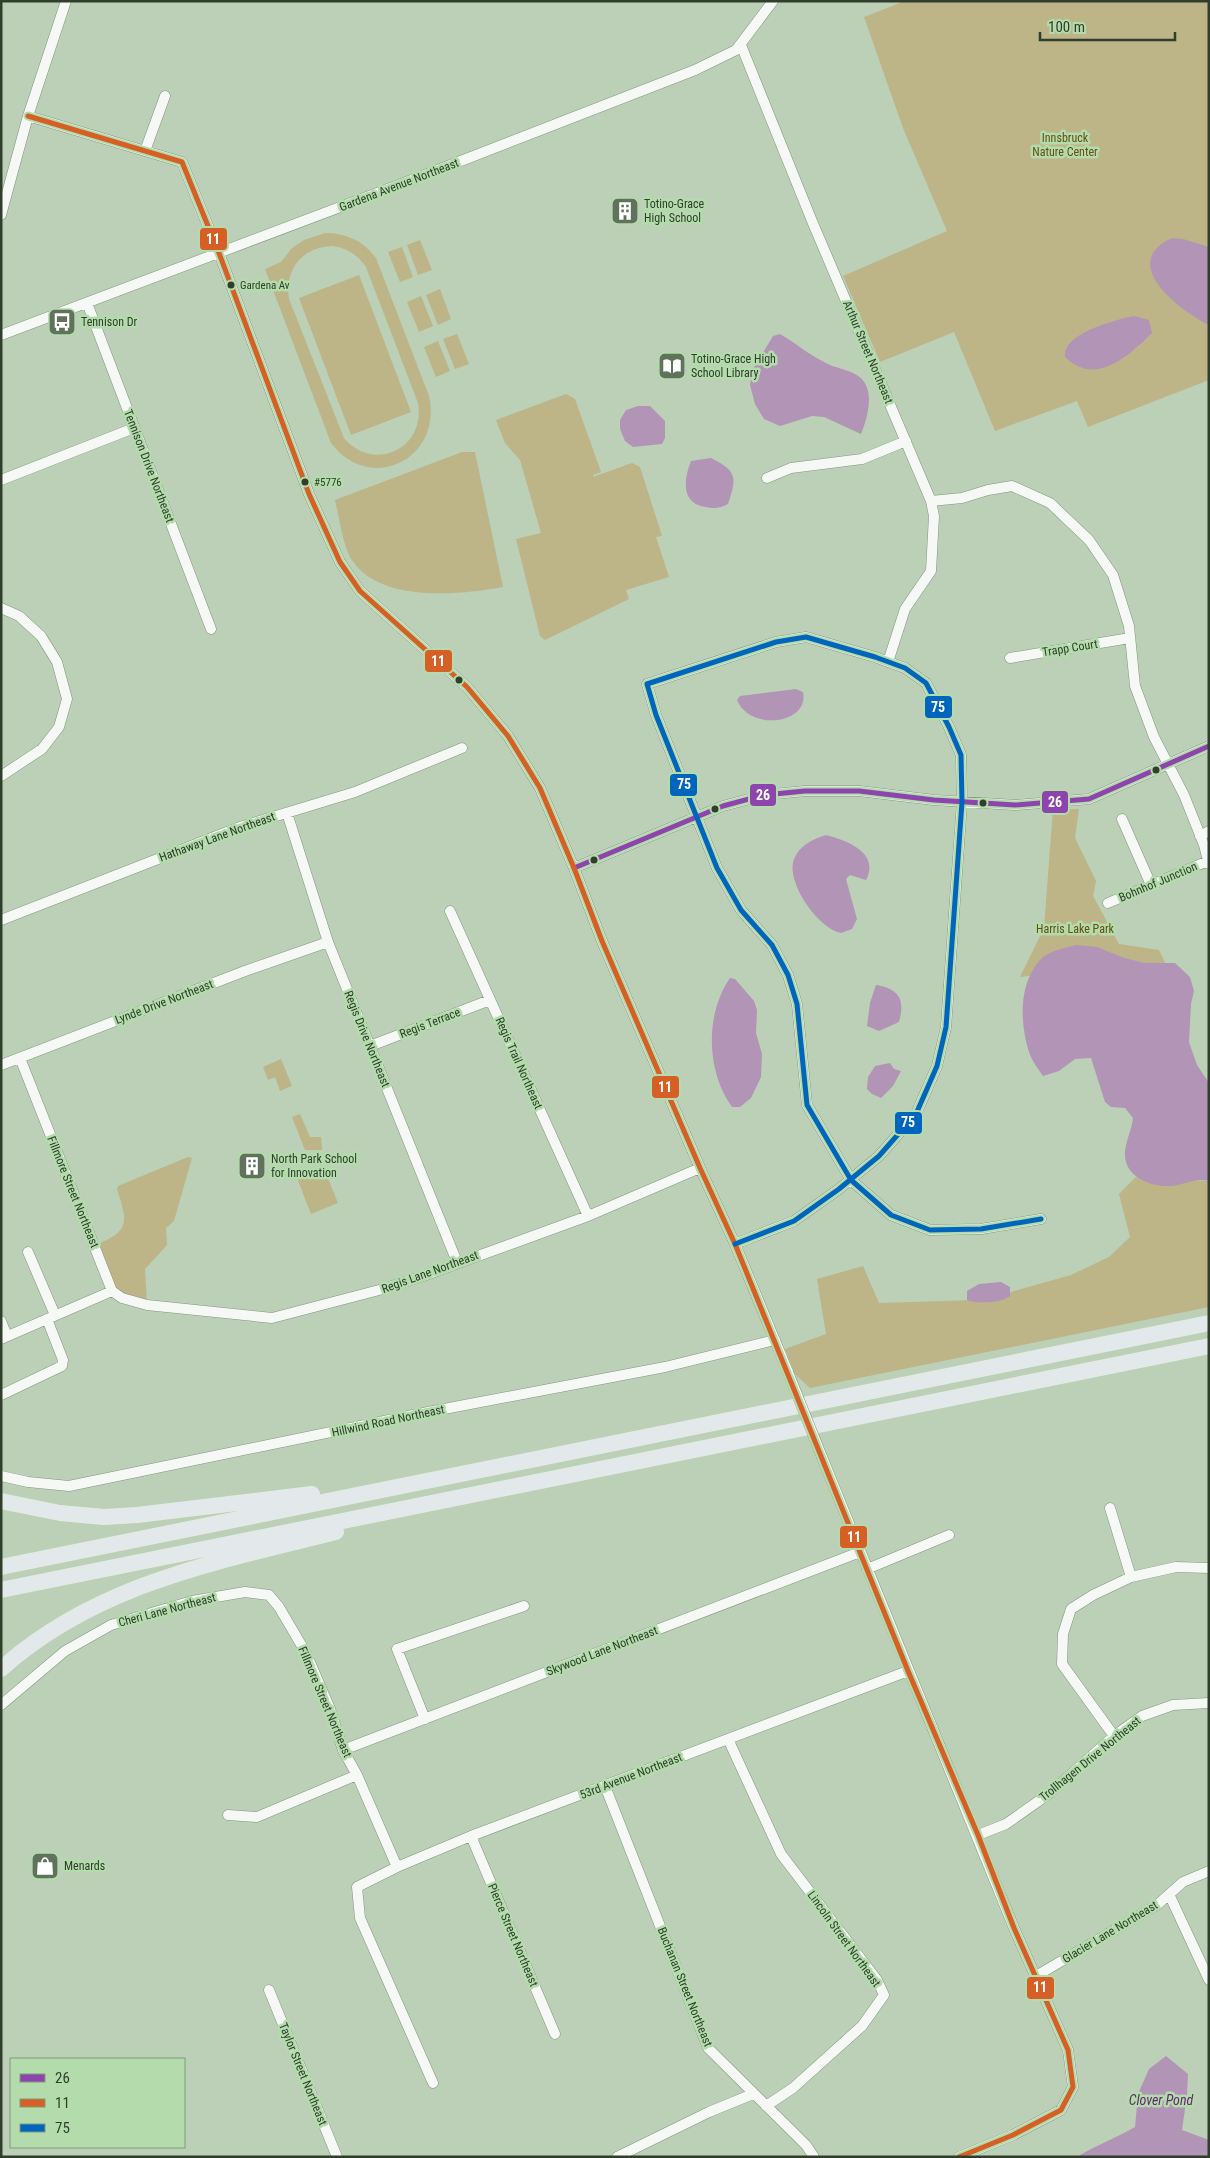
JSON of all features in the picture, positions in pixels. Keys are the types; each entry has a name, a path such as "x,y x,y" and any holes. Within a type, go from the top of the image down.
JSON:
{"highway":[{"path":"1,1567 1209,1323"},
{"path":"1,1590 1209,1346"},
{"path":"1,1669 56,1626 96,1604 150,1583 249,1554 621,1465"},
{"path":"1,1501 60,1513 104,1517 137,1515 308,1494 350,1495"}],"street":[{"path":"1,215 28,116 66,1"},
{"name":"Gardena Avenue Northeast","path":"1,335 426,175 695,70 736,50 773,1"},
{"name":"Arthur Street Northeast","path":"740,45 812,221 931,501 934,516 931,571 905,610 888,662"},
{"path":"145,151 165,96"},
{"path":"28,116 182,162 219,253 309,494 340,562 360,591 467,687 508,736 540,788 602,941 700,1168 735,1244 908,1671 1068,2050 1073,2087 1061,2110 1013,2135 959,2157"},
{"name":"Tennison Drive Northeast","path":"87,303 212,629"},
{"path":"1,480 134,428"},
{"path":"767,478 791,468 862,458 906,441"},
{"path":"931,501 962,498 988,490 1012,486 1050,503 1089,540 1113,575 1129,626 1135,686 1154,737 1204,834 1208,862"},
{"path":"1,608 19,616 41,636 57,662 67,699 59,727 42,749 1,776"},
{"path":"735,1244 794,1221 851,1180 879,1156 916,1114 937,1066 946,1027 962,802 960,754 926,683 905,668 806,637 776,642 647,684 656,715 717,868 741,910 772,945 788,975 797,1004 807,1105 851,1180 891,1215 930,1230 981,1229 1041,1219"},
{"name":"Trapp Court","path":"1010,658 1130,638"},
{"path":"574,868 723,806 764,795 805,790 859,791 962,802 1015,805 1089,800 1209,746"},
{"name":"Hathaway Lane Northeast","path":"1,920 240,827 355,792 462,748"},
{"name":"Regis Drive Northeast","path":"287,813 328,942 457,1262"},
{"path":"1122,819 1151,885"},
{"name":"Bohnhof Junction","path":"1108,903 1208,862"},
{"name":"Regis Trail Northeast","path":"450,911 588,1216"},
{"name":"Lynde Drive Northeast","path":"1,1066 245,971 328,942"},
{"name":"Regis Terrace","path":"370,1046 490,1000"},
{"name":"Fillmore Street Northeast","path":"20,1058 112,1291"},
{"name":"Regis Lane Northeast","path":"112,1291 122,1298 148,1305 272,1318 383,1289 588,1216 700,1168"},
{"path":"1,1395 62,1366 63,1360 51,1317 28,1252"},
{"path":"1,1321 4,1337 112,1291"},
{"name":"Hillwind Road Northeast","path":"1,1476 28,1482 69,1486 423,1413 665,1367 775,1340"},
{"path":"1110,1508 1131,1577"},
{"path":"867,1569 949,1535"},
{"name":"Skywood Lane Northeast","path":"344,1750 860,1552"},
{"path":"1114,1736 1062,1664 1063,1634 1071,1609 1093,1595 1131,1577 1176,1567 1209,1568"},
{"name":"Cheri Lane Northeast","path":"1,1705 65,1650 111,1625 192,1601 245,1592 269,1595"},
{"name":"Fillmore Street Northeast","path":"269,1595 279,1607 306,1653 330,1709 344,1750 398,1867"},
{"path":"425,1719 397,1649 524,1606"},
{"name":"53rd Avenue Northeast","path":"433,2083 360,1918 357,1887 398,1867 471,1836 908,1671"},
{"name":"Trollhagen Drive Northeast","path":"978,1835 1006,1824 1050,1793 1114,1736 1142,1716 1173,1705 1209,1703"},
{"name":"Lincoln Street Northeast","path":"728,1739 781,1854 877,1980 884,1995 862,2026 793,2088 766,2106"},
{"path":"228,1815 257,1817 357,1775"},
{"name":"Buchanan Street Northeast","path":"605,1786 708,2048 806,2145 814,2157"},
{"name":"Pierce Street Northeast","path":"471,1836 555,2034"},
{"name":"Glacier Lane Northeast","path":"1036,1976 1157,1905 1183,1882 1209,1870"},
{"path":"1169,1894 1209,1980"},
{"name":"Taylor Street Northeast","path":"269,1990 337,2157"},
{"path":"616,2157 709,2112 753,2094"}],"green space":[{"name":"Innsbruck Nature Center","path":"905,1 1209,1 1209,380 1088,427 1077,401 995,431 954,332 880,362 843,276 947,231 903,128 864,17"},
{"path":"325,233 347,236 366,247 376,258 429,396 430,418 425,437 414,452 400,463 383,468 365,466 347,458 331,443 265,269 281,262 292,248 304,240","holes":["332,246 343,248 352,253 366,267 418,403 418,419 414,433 406,444 395,451 369,454 356,448 344,438 289,299 288,288 290,278 298,262 312,250"]},
{"path":"420,240 432,270 418,275 407,245"},
{"path":"402,247 413,277 400,282 388,252"},
{"path":"359,275 411,412 351,435 299,298"},
{"path":"440,289 451,319 438,325 426,295"},
{"path":"421,296 433,326 419,332 407,302"},
{"path":"457,334 469,364 455,369 443,339"},
{"path":"438,341 450,371 436,377 424,347"},
{"path":"566,394 575,399 601,472 593,475 593,477 632,463 640,467 662,536 656,537 669,577 626,590 629,599 545,640 540,636 516,539 541,533 520,460 505,443 496,420"},
{"path":"462,452 475,452 503,587 465,592 422,593 400,590 381,583 365,574 349,554 335,500"},
{"name":"Harris Lake Park","path":"1053,809 1079,809 1075,838 1096,881 1093,896 1119,944 1159,950 1170,973 1044,974 1020,977 1044,928"},
{"path":"281,1059 292,1086 280,1091 275,1077 268,1080 263,1067"},
{"path":"300,1114 310,1137 321,1137 322,1150 305,1150 292,1117"},
{"path":"188,1157 192,1158 174,1221 166,1228 167,1245 145,1269 147,1305 112,1291 100,1243 117,1233 122,1228 124,1222 118,1186"},
{"path":"324,1169 338,1203 311,1214 297,1178"},
{"path":"1136,1177 1153,1184 1193,1180 1209,1181 1209,1307 810,1388 795,1374 785,1349 826,1334 817,1279 863,1266 879,1303 1006,1299 1011,1292 1071,1275 1109,1257 1130,1237 1119,1194"}],"water":[{"path":"1172,238 1183,239 1209,247 1209,325 1183,309 1170,298 1159,286 1152,273 1150,260 1157,248"},
{"path":"1134,316 1149,320 1152,333 1122,359 1100,369 1088,369 1077,366 1065,357 1066,349 1072,341 1081,335 1103,324"},
{"path":"780,334 820,360 852,372 862,379 866,386 869,402 861,434 824,417 812,416 780,426 764,419 755,404 750,385 753,369 773,336"},
{"path":"638,406 650,406 665,421 665,438 662,444 633,447 625,441 620,429 620,420 626,410"},
{"path":"711,458 726,467 733,476 733,487 728,504 717,508 698,505 692,501 686,489 691,461"},
{"path":"796,689 803,692 803,703 789,717 778,720 765,720 754,717 744,710 737,700 740,696"},
{"path":"826,835 844,841 860,850 869,862 866,880 850,875 846,879 857,919 852,929 841,933 822,923 813,913 798,890 794,878 793,866 798,852 808,843"},
{"path":"1076,945 1097,947 1124,958 1145,963 1175,963 1190,977 1194,991 1191,1004 1189,1042 1197,1065 1209,1083 1209,1181 1198,1180 1172,1186 1160,1186 1139,1178 1129,1169 1125,1156 1133,1118 1125,1108 1111,1107 1105,1102 1091,1058 1075,1059 1059,1071 1043,1076 1033,1062 1026,1041 1023,1017 1024,992 1028,981 1040,960 1047,954"},
{"path":"730,978 735,979 754,1001 757,1010 756,1033 762,1054 761,1077 751,1098 740,1107 732,1107 723,1093 713,1060 712,1042 716,1008"},
{"path":"876,985 891,989 901,1002 899,1022 879,1031 867,1026 870,1003"},
{"path":"890,1063 894,1069 901,1071 893,1086 881,1098 872,1094 867,1089 868,1077 875,1066"},
{"path":"1001,1282 1010,1287 1010,1296 989,1302 967,1300 967,1291 979,1284"},
{"name":"Clover Pond","path":"1166,2056 1188,2074 1182,2130 1209,2140 1209,2157 1077,2157 1135,2127 1138,2094 1149,2069"}],"transit line":[{"name":"11","path":"28,116 182,162 219,253 309,494 340,562 360,591 467,687 508,736 540,788 602,941 700,1168 735,1244 908,1671 978,1835 1014,1928 1068,2050 1073,2087 1061,2110 1013,2135 959,2157"},
{"name":"75","path":"735,1244 794,1221 839,1189 879,1156 916,1114 937,1066 946,1027 962,802 961,755 926,683 905,668 875,657 806,637 776,642 647,684 656,715 717,868 741,910 772,945 788,975 797,1004 807,1105 851,1180 891,1215 930,1230 981,1229 1041,1219"},
{"name":"26","path":"574,868 723,806 764,795 805,791 859,791 934,800 1015,805 1089,799 1209,746"}],"place":[{"name":"Totino-Grace High School","path":"625,211"},
{"name":"Gardena Av","path":"231,285"},
{"name":"Tennison Dr","path":"62,322"},
{"name":"Totino-Grace High School Library","path":"672,366"},
{"name":"#5776","path":"305,482"},
{"name":"North Park School for Innovation","path":"252,1166"},
{"name":"Menards","path":"45,1866"}]}
